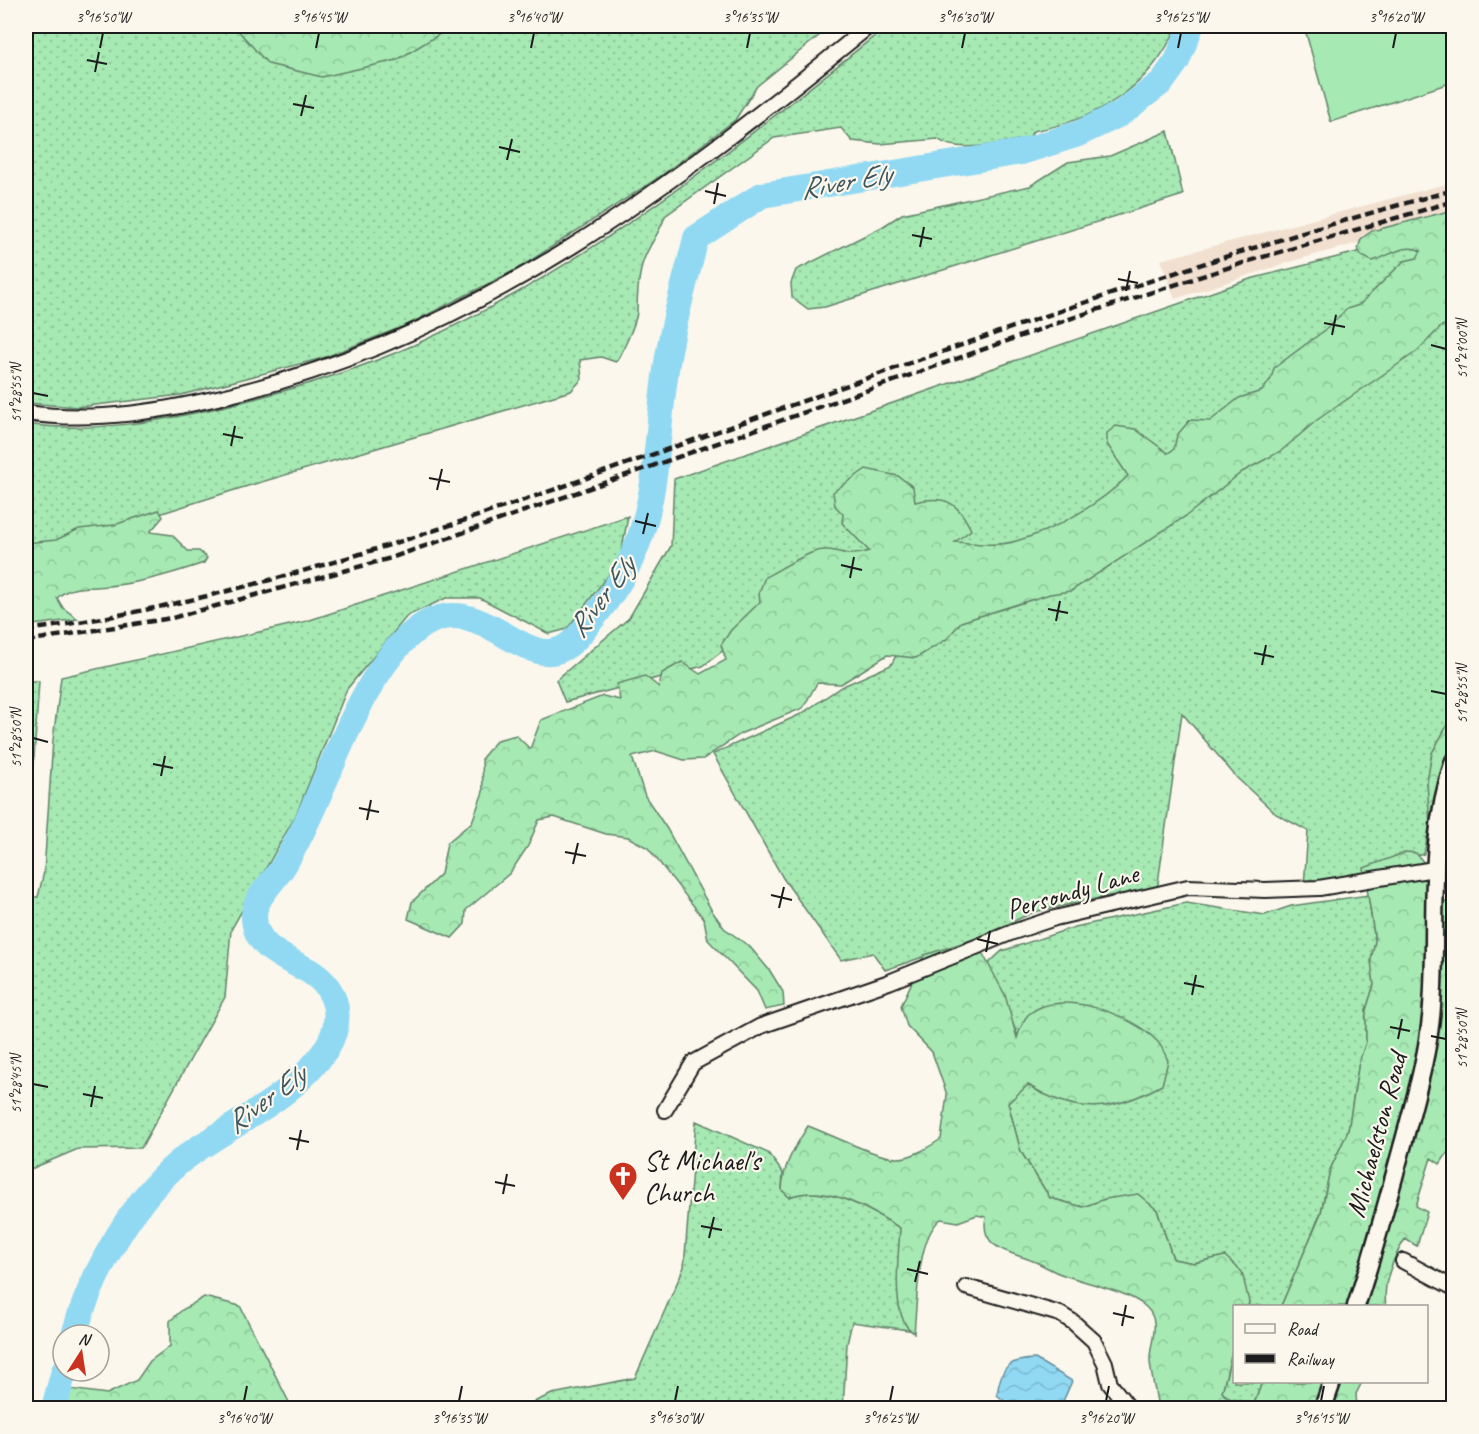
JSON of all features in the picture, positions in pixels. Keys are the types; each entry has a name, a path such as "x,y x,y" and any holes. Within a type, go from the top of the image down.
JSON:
{"street":[{"path":"26,413 71,418 95,417 194,403 279,382 408,336 520,279 615,219 729,139 869,26"},
{"name":"Michaelston Road","path":"1356,1305 1375,1247 1428,1045 1432,1005 1434,868 1445,789 1454,761"},
{"name":"Persondy Lane","path":"665,1110 693,1063 761,1026 889,982 1013,932 1055,918 1188,887 1265,890 1319,888 1434,868"},
{"path":"1403,1261 1454,1288"},
{"path":"966,1287 1060,1314 1073,1322 1094,1341 1105,1363 1110,1384 1129,1408"},
{"path":"1323,1408 1332,1383"}],"shaded area":[{"path":"1453,182 1453,217 1296,260 1175,299 1161,260"}],"green space":[{"path":"26,26 831,26 757,86 735,120 658,178 519,268 407,325 323,358 181,395 78,407 26,403"},
{"path":"234,26 453,26 397,60 322,77 268,64"},
{"path":"887,26 1177,26 1153,67 1119,97 1079,119 1033,131 1029,138 969,147 946,144 938,139 880,144 852,141 841,128 774,138 665,216 642,265 636,316 622,352 616,362 601,357 580,360 582,379 571,391 241,488 109,530 26,551 26,424 52,427 106,426 186,415 305,385 414,345 478,314 602,241 718,159"},
{"path":"1304,26 1453,26 1453,82 1331,122"},
{"path":"1168,131 1183,195 825,307 808,309 792,297 791,283 796,270 882,227 902,214 1030,186 1068,162 1110,156"},
{"path":"1453,210 1453,322 1442,326 1416,352 1317,420 1281,451 1242,472 1186,516 1071,591 1050,594 961,622 947,639 916,658 887,655 841,684 817,683 803,708 742,733 703,759 684,760 656,751 632,757 645,796 667,829 712,911 724,928 750,947 770,971 783,992 784,1006 765,1010 757,991 708,940 704,919 648,848 628,837 606,834 554,817 539,820 528,846 510,873 466,910 465,924 452,938 408,919 412,902 441,874 447,843 472,822 483,792 482,758 497,740 516,735 530,749 541,720 603,696 620,700 617,684 645,676 659,687 662,673 682,662 700,674 726,660 721,645 731,630 760,602 759,593 765,577 817,551 830,550 853,554 869,551 842,523 843,514 835,506 833,492 866,469 898,476 913,487 915,502 935,499 943,500 956,507 971,530 955,542 1002,544 1046,530 1091,506 1128,476 1107,444 1107,433 1116,426 1135,429 1168,453 1174,449 1177,435 1190,420 1210,421 1239,398 1262,391 1271,379 1274,368 1325,330 1347,309 1359,305 1404,261 1417,258 1421,251 1403,249 1372,261 1362,256 1358,249 1361,239 1372,231"},
{"path":"1453,228 1453,264 1058,547 824,572 703,666 565,702 556,680 629,618 671,546 674,479 1250,279"},
{"path":"1453,311 1453,715 1432,753 1427,782 1431,819 1424,854 1363,873 1304,886 1308,831 1276,814 1237,778 1182,713 1157,890 1113,895 1034,912 975,939 885,970 873,953 841,960 783,878 713,754 801,714 841,687 891,665 910,629"},
{"path":"159,510 163,517 150,532 172,535 188,551 199,551 207,558 204,563 137,582 70,590 57,598 63,608 78,619 26,626 26,543 56,540 79,529 114,525"},
{"path":"628,516 620,560 567,629 549,634 480,598 446,598 407,616 347,689 296,815 231,930 225,997 141,1148 78,1149 26,1171 26,897 38,897 44,872 53,740 61,677 307,621"},
{"path":"26,681 39,681 26,882"},
{"path":"1453,715 1453,752 1448,763 1433,825 1430,825 1427,782 1432,753"},
{"path":"1453,775 1453,856 1448,877 1441,880"},
{"path":"1406,852 1416,853 1425,864 1429,906 1445,901 1453,906 1453,1145 1440,1164 1431,1158 1416,1206 1427,1212 1417,1246 1405,1239 1397,1254 1387,1279 1386,1305 1281,1305 1321,1213 1330,1170 1348,1131 1359,1062 1366,1042 1366,1010 1374,985 1371,960 1375,941 1364,868"},
{"path":"1368,895 1375,941 1372,960 1374,985 1366,1010 1366,1042 1359,1062 1348,1131 1330,1170 1321,1213 1281,1305 1248,1305 1249,1302 1225,1256 1194,1263 1173,1259 1157,1210 1105,1199 1083,1207 1050,1198 1021,1152 1008,1103 1027,1084 1042,1094 988,964 1002,951 1075,927 1186,903 1265,915 1291,906"},
{"path":"975,939 1005,995 1017,1038 1029,1014 1042,1006 1059,1003 1077,1004 1114,1014 1146,1031 1157,1041 1168,1061 1162,1085 1127,1101 1095,1107 1079,1106 1046,1095 1028,1085 1008,1103 1021,1152 1050,1198 1083,1207 1105,1199 1138,1194 1157,1210 1173,1259 1194,1263 1225,1256 1242,1272 1249,1302 1248,1305 1233,1305 1233,1348 1222,1392 1228,1398 1254,1404 1262,1383 1362,1383 1356,1394 1357,1408 1149,1408 1157,1402 1150,1361 1154,1320 1147,1308 1117,1292 1058,1273 999,1248 987,1236 986,1217 977,1215 958,1222 941,1219 933,1228 923,1255 914,1333 906,1326 901,1314 897,1285 900,1228 847,1200 818,1193 789,1197 782,1190 787,1164 808,1126 866,1150 898,1158 915,1154 941,1139 947,1095 932,1052 907,1026 901,1006 924,955"},
{"path":"696,1121 768,1153 783,1173 782,1190 789,1197 818,1193 833,1196 861,1206 900,1228 904,1319 909,1330 852,1322 847,1344 843,1408 520,1408 552,1394 635,1378 684,1267"},
{"path":"204,1297 240,1306 292,1408 56,1408 62,1388 107,1394 137,1380 150,1361 170,1346 170,1321 182,1310"},
{"path":"1233,1348 1233,1383 1262,1383 1254,1404 1228,1398 1222,1392"}],"water":[{"path":"1035,1359 1072,1381 1060,1408 1013,1408 997,1395 1003,1372 1007,1367 1017,1361"}],"waterway":[{"name":"River Ely","path":"78,1323 104,1260 134,1211 152,1189 190,1154 264,1107 298,1081 313,1066 332,1038 336,1006 327,987 319,978 282,957 266,944 255,927 255,909 257,902 280,871 295,844 365,695 398,647 428,622 455,616 480,622 525,646 546,652 567,646 583,631 618,583 634,554 651,494 670,347 696,238 762,195 1021,152 1078,134 1120,114 1162,82 1177,61 1191,26"},
{"name":"River Ely","path":"54,1408 61,1383"}],"railway":[{"path":"26,630 108,617 190,600 351,557 510,505 961,345 1157,279 1255,247 1454,190"},
{"path":"26,641 172,618 391,558 1078,316 1246,262 1454,201"}],"place":[{"name":"St Michael's Church","path":"623,1202"}]}
